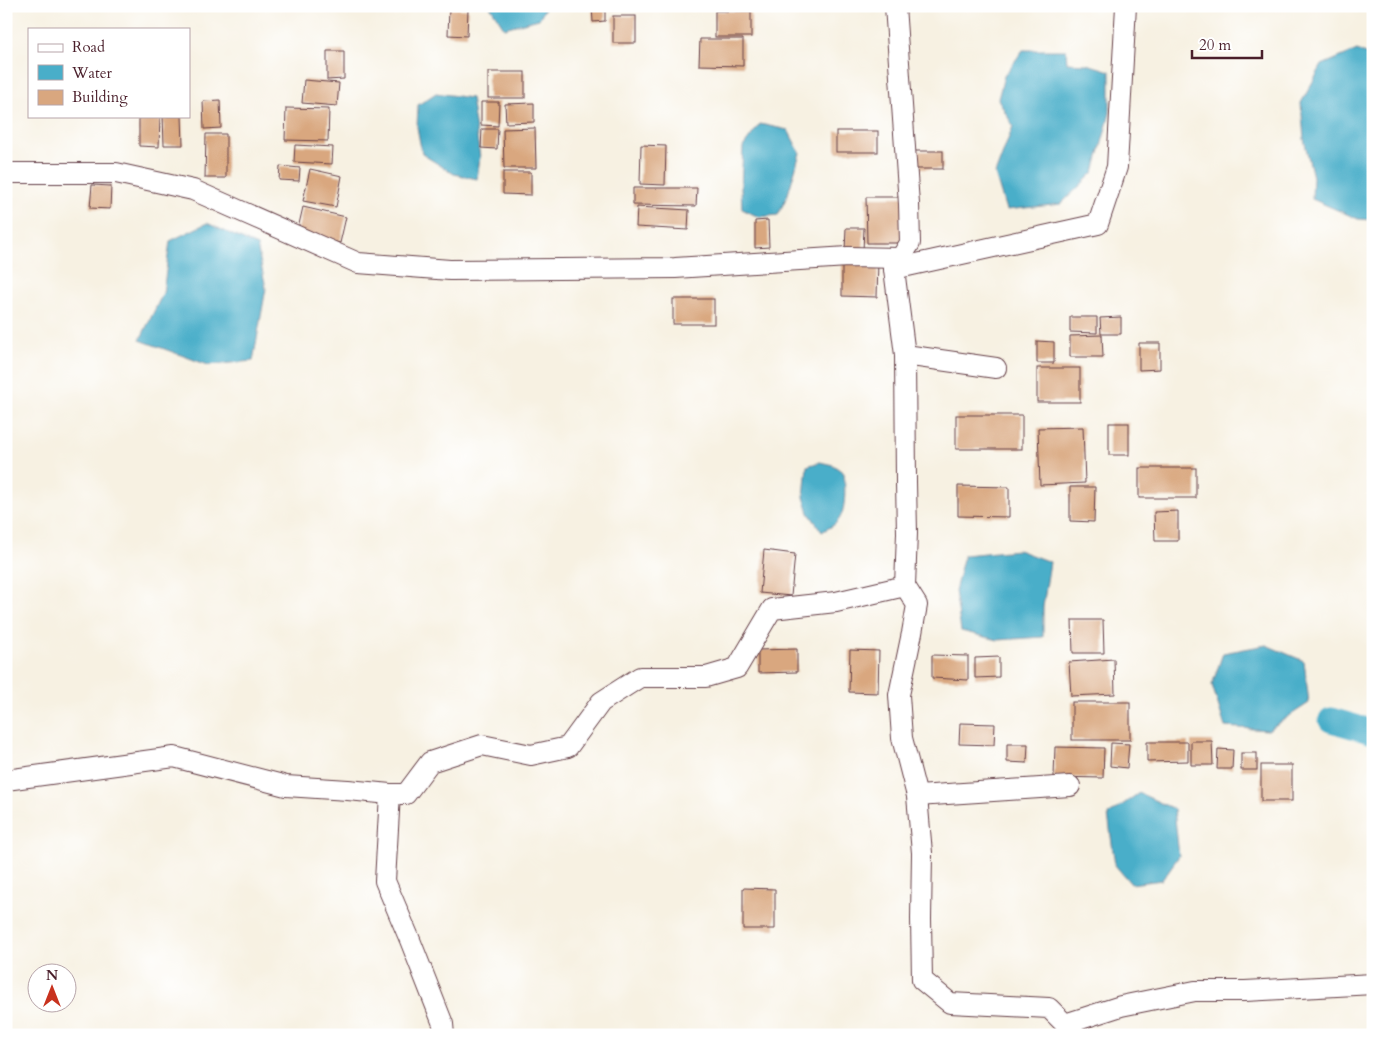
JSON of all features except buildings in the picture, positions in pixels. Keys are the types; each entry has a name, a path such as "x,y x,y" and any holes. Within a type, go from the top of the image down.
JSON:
{"street":[{"path":"895,6 910,243 897,263 905,355 908,533 905,586 916,605 900,695 902,738 916,796 922,853 920,919 922,980 950,1003 1049,1008 1065,1029 1121,1006 1195,991 1246,991 1373,984"},
{"path":"6,173 116,173 193,190 358,263 450,270 675,268 848,257 897,263 1098,224 1117,167 1126,6"},
{"path":"905,355 996,368"},
{"path":"6,780 174,757 286,786 406,794 430,762 482,745 531,755 568,747 601,702 640,677 706,677 737,668 772,609 836,602 905,586"},
{"path":"916,796 1070,786"},
{"path":"390,794 385,881 443,1024 444,1035"}],"water":[{"path":"490,6 546,6 539,19 504,28"},
{"path":"1023,50 1066,50 1067,63 1087,64 1110,71 1110,113 1094,172 1061,204 1006,210 995,174 1013,126 998,99 1004,76"},
{"path":"1357,50 1373,57 1373,220 1358,219 1312,199 1313,177 1304,139 1301,103 1322,65"},
{"path":"436,93 471,98 480,157 477,179 454,174 422,154 417,127 418,105"},
{"path":"760,124 788,130 800,153 788,194 778,215 759,217 742,209 741,187 743,147"},
{"path":"207,223 257,246 266,288 253,361 208,365 140,340 163,293 170,241"},
{"path":"820,462 833,465 844,473 845,485 844,506 840,519 822,532 809,513 804,497 807,466"},
{"path":"1018,550 1050,562 1043,607 1043,637 998,640 961,631 955,591 964,555"},
{"path":"1266,645 1304,661 1309,703 1268,730 1225,727 1212,685 1223,653"},
{"path":"1139,793 1174,809 1179,856 1162,880 1131,884 1115,865 1108,815"}],"waterway":[{"path":"1331,720 1373,732"}]}
